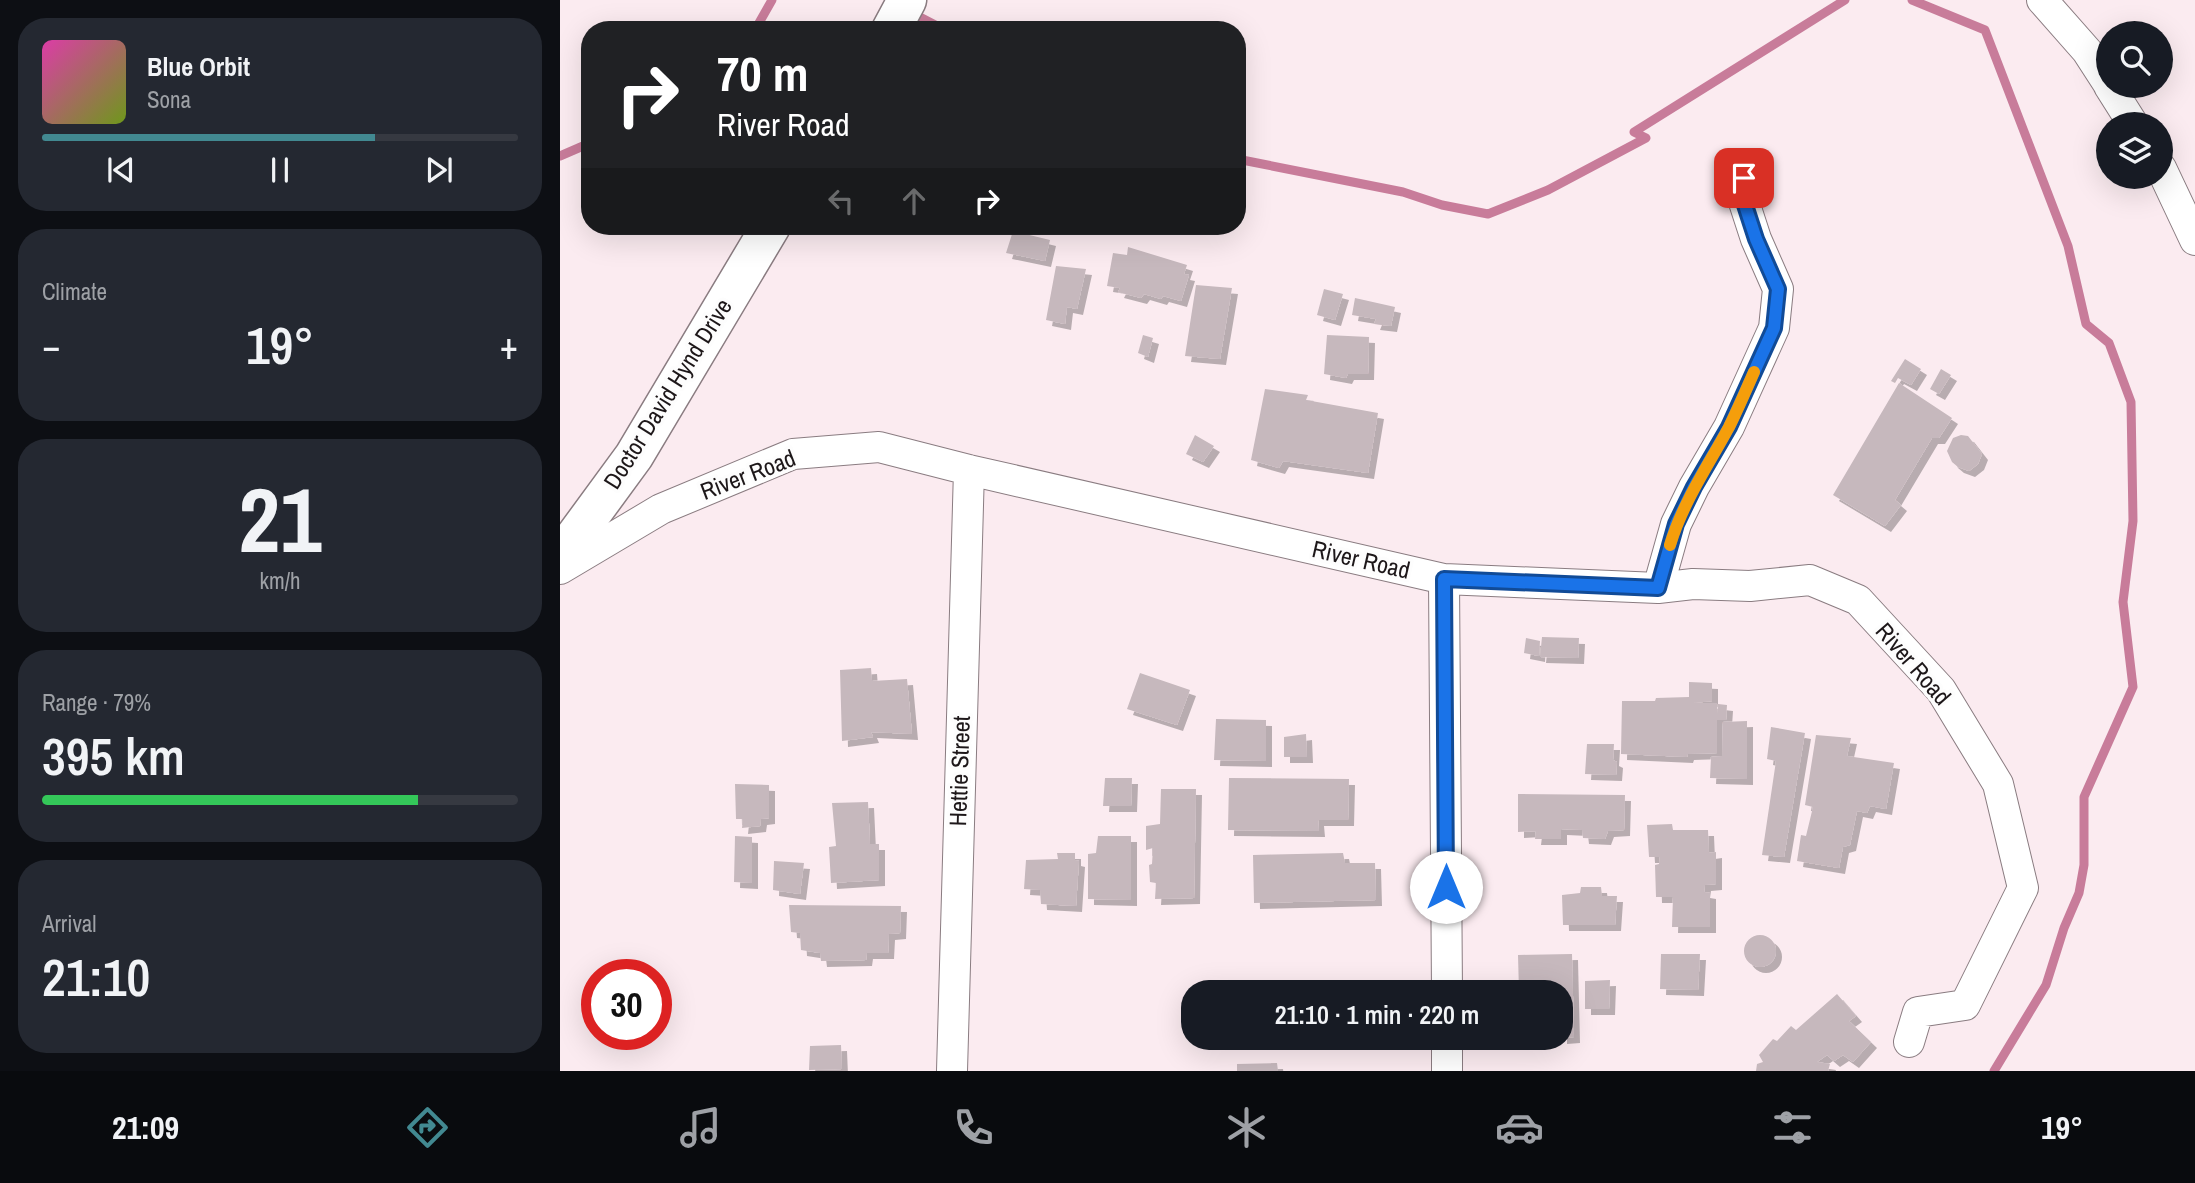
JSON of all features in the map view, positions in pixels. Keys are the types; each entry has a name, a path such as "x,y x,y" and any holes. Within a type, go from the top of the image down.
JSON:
{"main road":[{"path":"896,21 907,0"},
{"name":"Doctor David Hynd Drive","path":"560,557 634,456 766,235"}],"street":[{"path":"2042,0 2096,65"},
{"path":"1658,588 1676,524 1729,427 1774,328 1778,289 1756,239 1743,199 1744,178"},
{"path":"2171,189 2195,240"},
{"name":"River Road","path":"560,569 661,509 793,454 879,447 1444,579 1658,588 1693,584 1750,586 1810,580 1858,600 1941,690 1998,784 2023,888 1965,1005 1918,1012 1909,1042"},
{"name":"Hettie Street","path":"952,1071 969,470"},
{"path":"1444,579 1447,980"},
{"path":"1447,1050 1447,1071"}],"building":[{"path":"1012,235 1029,235 1050,240 1045,261 1006,253"},
{"path":"1128,247 1187,265 1184,274 1189,275 1181,301 1144,294 1141,298 1118,292 1120,288 1107,286 1113,253 1127,255"},
{"path":"1056,266 1086,269 1077,309 1067,307 1065,324 1046,320"},
{"path":"1196,285 1232,288 1220,359 1185,356"},
{"path":"1324,289 1343,294 1335,320 1317,315"},
{"path":"1355,298 1395,307 1391,326 1374,324 1376,319 1352,315"},
{"path":"1143,335 1153,338 1148,357 1138,353"},
{"path":"1327,335 1369,337 1368,374 1348,374 1346,378 1324,374"},
{"path":"1905,359 1921,369 1911,385 1898,378 1895,383 1891,381"},
{"path":"1941,369 1951,375 1939,394 1930,389"},
{"path":"1899,383 1952,418 1939,438 1932,438 1895,500 1901,505 1885,526 1833,495"},
{"path":"1265,389 1308,395 1306,400 1378,413 1368,473 1283,461 1279,468 1251,460"},
{"path":"1195,435 1214,446 1203,462 1186,454"},
{"path":"1968,436 1982,454 1978,464 1969,471 1952,462 1947,451 1953,438"},
{"path":"1542,637 1579,638 1578,658 1540,657"},
{"path":"1526,638 1540,641 1539,656 1524,653"},
{"path":"871,668 872,681 907,679 912,734 871,732 873,737 842,741 840,670"},
{"path":"1140,673 1190,690 1177,725 1127,709"},
{"path":"1689,682 1712,683 1712,701 1694,703 1717,703 1717,714 1718,704 1727,705 1726,720 1717,720 1717,753 1688,754 1687,757 1621,754 1622,701 1689,697"},
{"path":"1216,719 1266,720 1266,761 1214,760"},
{"path":"1747,721 1747,779 1710,778 1711,757 1722,756 1723,722"},
{"path":"1771,727 1805,733 1784,857 1762,855 1776,761 1767,759"},
{"path":"1306,734 1307,757 1284,757 1284,737"},
{"path":"1816,735 1851,738 1847,756 1894,763 1886,809 1870,806 1867,813 1857,811 1850,845 1843,847 1839,868 1797,861 1801,835 1806,836 1813,807 1805,805"},
{"path":"1587,744 1614,744 1616,775 1585,774"},
{"path":"1105,778 1132,778 1131,806 1103,806"},
{"path":"1229,778 1349,779 1348,820 1318,820 1319,831 1228,830"},
{"path":"735,784 769,785 769,818 761,819 760,826 742,828 743,819 736,819"},
{"path":"1161,789 1196,789 1194,898 1155,899 1156,883 1150,882 1149,865 1152,864 1153,848 1146,850 1146,826 1160,824"},
{"path":"1518,794 1625,795 1624,830 1608,831 1605,839 1583,838 1582,830 1561,829 1561,839 1535,839 1536,831 1518,832"},
{"path":"868,802 870,844 879,844 879,880 831,883 829,847 836,846 832,803"},
{"path":"1672,824 1673,830 1708,830 1709,853 1716,852 1716,884 1705,885 1704,892 1710,893 1710,927 1672,927 1673,897 1656,897 1655,865 1659,864 1660,857 1649,857 1647,825"},
{"path":"735,836 752,837 752,883 734,882"},
{"path":"1098,836 1131,836 1131,900 1088,899 1088,854 1096,853"},
{"path":"1057,853 1075,853 1075,860 1079,861 1076,906 1041,904 1040,890 1024,889 1026,860 1058,859"},
{"path":"1343,853 1345,863 1375,863 1376,900 1254,903 1253,855"},
{"path":"774,861 804,863 800,894 773,890"},
{"path":"1581,887 1601,887 1602,896 1617,896 1615,925 1563,925 1562,895 1580,893"},
{"path":"789,905 901,906 900,933 889,934 888,953 867,953 866,960 821,961 820,953 801,950 800,933 791,932"},
{"path":"1760,935 1771,940 1776,951 1771,962 1760,967 1749,962 1744,951 1749,940"},
{"path":"1572,954 1573,980 1519,980 1518,955"},
{"path":"1661,954 1700,954 1698,990 1660,989"},
{"path":"1610,980 1609,1009 1585,1009 1585,981"},
{"path":"1837,994 1856,1016 1849,1021 1871,1042 1853,1062 1843,1055 1834,1061 1827,1055 1817,1062 1830,1064 1828,1071 1756,1071 1757,1064 1763,1062 1759,1055 1773,1039 1777,1041 1791,1026 1796,1030"},
{"path":"841,1045 842,1069 809,1070 810,1046"},
{"path":"1277,1063 1278,1071 1237,1071 1237,1064"}],"waterway":[{"path":"760,21 772,0"},
{"path":"1246,161 1403,192 1442,205 1488,214 1548,190 1646,138 1634,132 1845,0"},
{"path":"1912,0 1985,30 2068,246 2086,324 2109,343 2131,402 2133,521 2123,602 2133,687 2084,797 2084,865 2079,893 2064,928 2046,985 1994,1071"},
{"path":"912,13 928,21"},
{"path":"560,156 581,147"}],"slow traffic":[{"path":"1670,545 1676,524 1729,427 1754,372"}],"route":[{"path":"1446,887 1444,579 1658,588 1676,524 1729,427 1774,328 1778,289 1756,239 1743,199 1744,178"}]}
